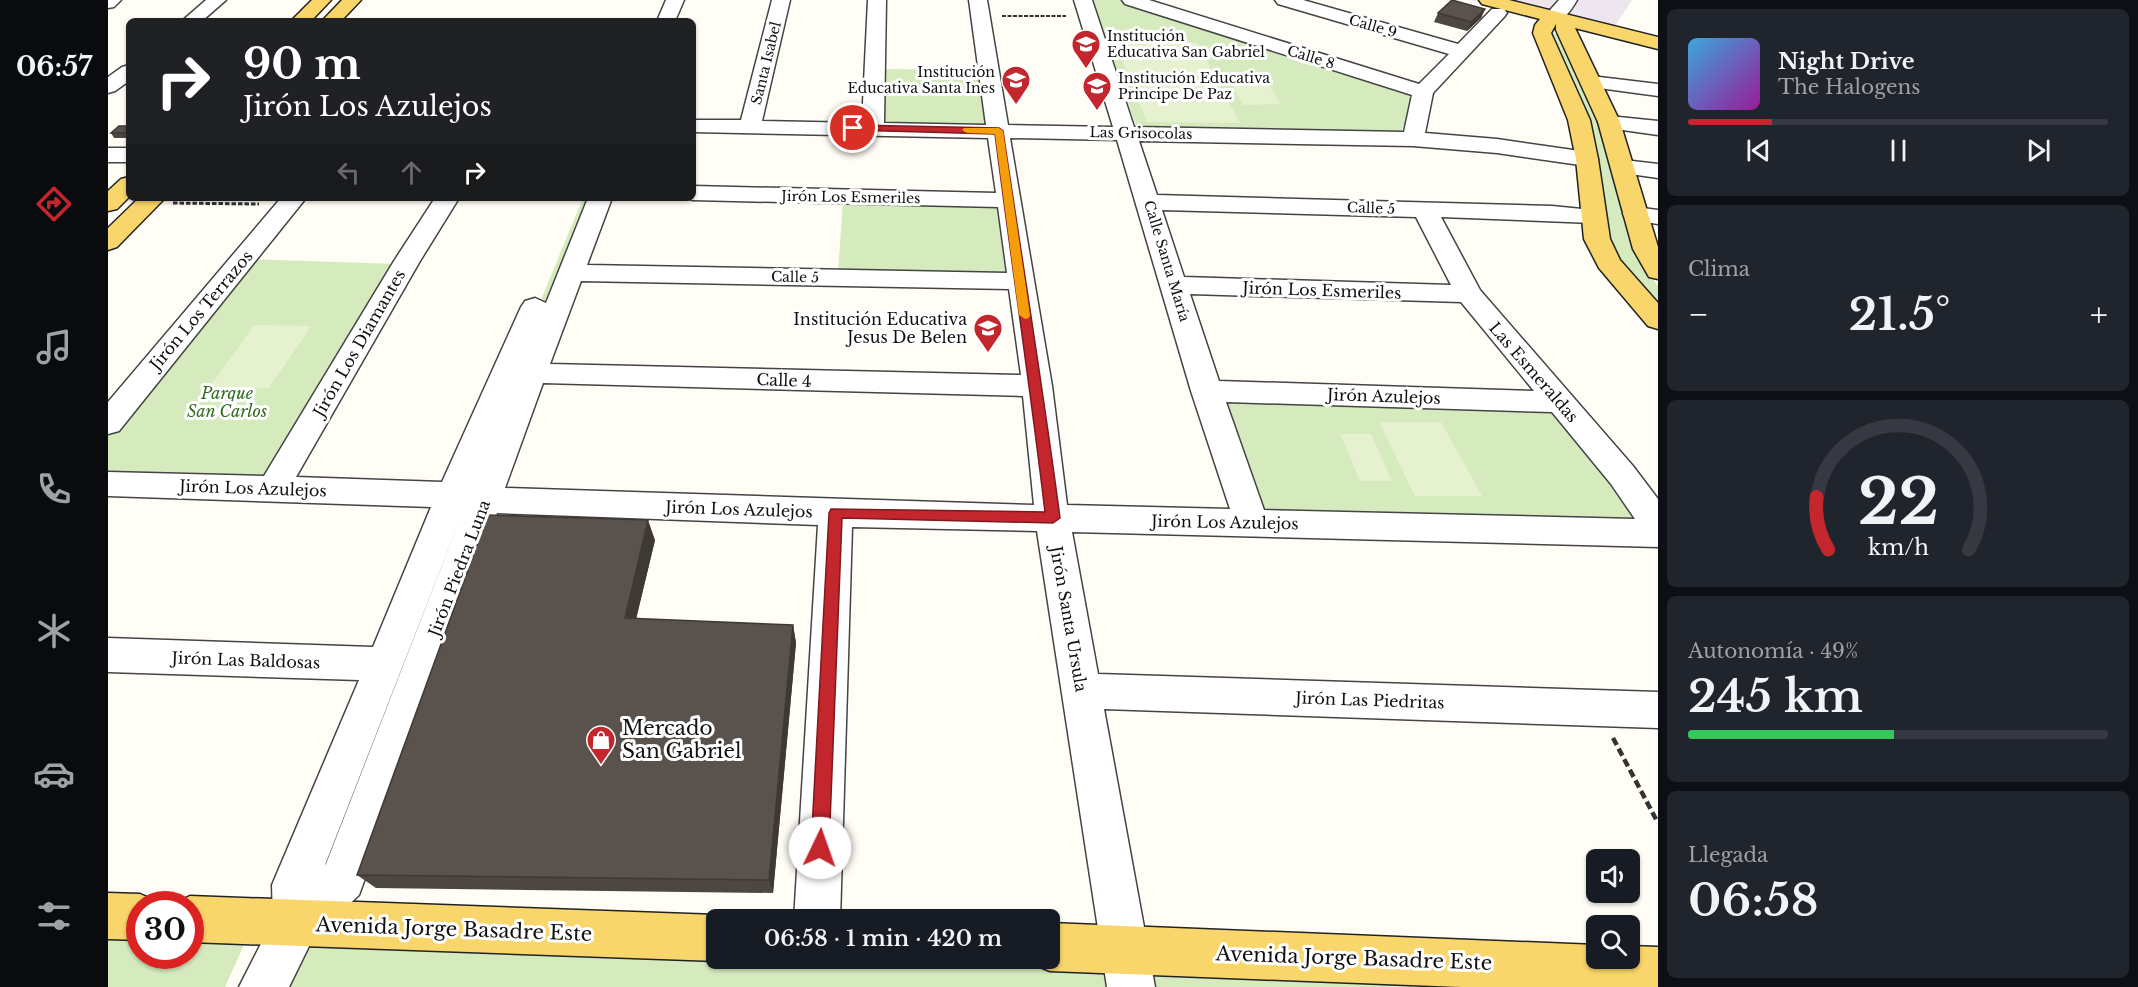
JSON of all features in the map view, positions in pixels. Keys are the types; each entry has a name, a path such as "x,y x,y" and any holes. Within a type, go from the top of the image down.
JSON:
{"main road":[{"path":"303,18 321,0"},
{"path":"334,18 352,0"},
{"path":"1467,5 1493,7 1551,23 1658,43"},
{"path":"1551,23 1591,82 1609,122 1623,167 1646,215 1646,249 1658,271"},
{"path":"1551,23 1542,33 1576,111 1587,159 1597,239 1608,263 1658,320"},
{"path":"108,204 126,187"},
{"path":"108,242 150,201"},
{"path":"108,916 126,917"},
{"name":"Avenida Jorge Basadre Este","path":"204,920 706,938"},
{"name":"Avenida Jorge Basadre Este","path":"1060,950 1127,968 1658,971"}],"street":[{"path":"108,3 112,0"},
{"path":"195,18 217,0"},
{"path":"652,18 659,0"},
{"path":"667,18 675,0"},
{"name":"Santa Isabel","path":"750,126 781,0"},
{"path":"873,128 877,0"},
{"name":"Calle 8","path":"1131,0 1424,92"},
{"name":"Calle 9","path":"1284,0 1461,51"},
{"path":"1551,23 1568,0"},
{"path":"1413,139 1424,92 1461,51 1493,7"},
{"name":"Jirón Santa Ursula","path":"979,8 1037,387 1053,518 1127,968"},
{"name":"Calle Santa María","path":"1085,8 1175,285 1206,391 1251,522"},
{"path":"108,87 126,73"},
{"path":"1591,82 1658,90"},
{"path":"1609,122 1658,128"},
{"name":"Las Grisocolas","path":"696,126 1413,139 1497,146 1587,159"},
{"path":"108,155 126,155"},
{"path":"1623,167 1658,171"},
{"name":"Jirón Los Esmeriles","path":"696,193 1009,200"},
{"name":"Jirón Los Diamantes","path":"273,489 407,261 445,201"},
{"name":"Jirón Piedra Luna","path":"263,987 296,924 343,879 469,498 581,201"},
{"name":"Jirón Piedra Luna","path":"296,924 295,885 385,664 532,374 599,201"},
{"name":"Jirón Los Terrazos","path":"108,423 291,202"},
{"name":"Calle 5","path":"1148,202 1593,216"},
{"name":"Las Esmeraldas","path":"1425,210 1469,294 1622,475 1658,525"},
{"name":"Calle 5","path":"571,273 1019,281"},
{"name":"Jirón Los Esmeriles","path":"1175,285 1469,294"},
{"name":"Calle 4","path":"532,374 1037,387"},
{"name":"Jirón Azulejos","path":"1206,391 1561,402"},
{"name":"Jirón Los Azulejos","path":"108,484 836,513 1658,533"},
{"path":"818,909 836,513"},
{"name":"Jirón Las Baldosas","path":"108,655 385,664"},
{"name":"Jirón Las Piedritas","path":"1082,691 1658,710"}],"path":[{"path":"979,8 1085,8"},
{"path":"221,201 291,202"},
{"path":"1597,708 1658,823"}],"shaded area":[{"path":"1469,0 1632,0 1615,26"}],"green space":[{"path":"1092,0 1120,0 1417,93 1400,134 1137,128"},
{"path":"1551,32 1560,36 1602,129 1628,238 1637,257 1658,286 1658,310 1612,255 1547,33"},
{"path":"1114,39 1197,43 1240,123 1147,122"},
{"path":"884,69 979,70 989,125 883,123"},
{"path":"1227,75 1263,75 1281,104 1243,105"},
{"path":"582,201 591,201 480,476 470,472"},
{"path":"843,201 996,203 1006,276 838,272"},
{"name":"Parque San Carlos","path":"250,259 397,264 267,478 108,474 108,434"},
{"path":"254,325 311,326 269,388 209,388"},
{"path":"1217,397 1562,407 1655,524 1256,514"},
{"path":"1379,422 1441,422 1482,496 1415,496"},
{"path":"1340,434 1371,434 1392,481 1360,481"},
{"path":"108,928 126,929 126,969 204,969 204,931 241,932 243,947 225,987 108,987"},
{"path":"307,934 706,957 706,969 1060,969 1060,959 1106,961 1112,987 283,987"},
{"path":"1144,966 1658,987 1148,987"}],"building":[{"path":"1452,0 1485,9 1471,22 1438,13"},
{"path":"119,126 126,126 126,133 111,133"},
{"name":"Mercado San Gabriel","path":"488,515 648,520 625,618 793,625 769,880 357,875"}],"slow traffic":[{"path":"967,130 999,131 1025,315"}],"place":[{"name":"Institución Educativa San Gabriel","path":"1086,70"},
{"name":"Institución Educativa Santa Ines","path":"1016,106"},
{"name":"Institución Educativa Principe De Paz","path":"1097,112"},
{"name":"Institución Educativa Jesus De Belen","path":"988,354"},
{"name":"Mercado San Gabriel","path":"601,766"}],"route":[{"path":"820,848 836,513 1053,518 1037,387 1019,281 999,131 853,128"}]}
